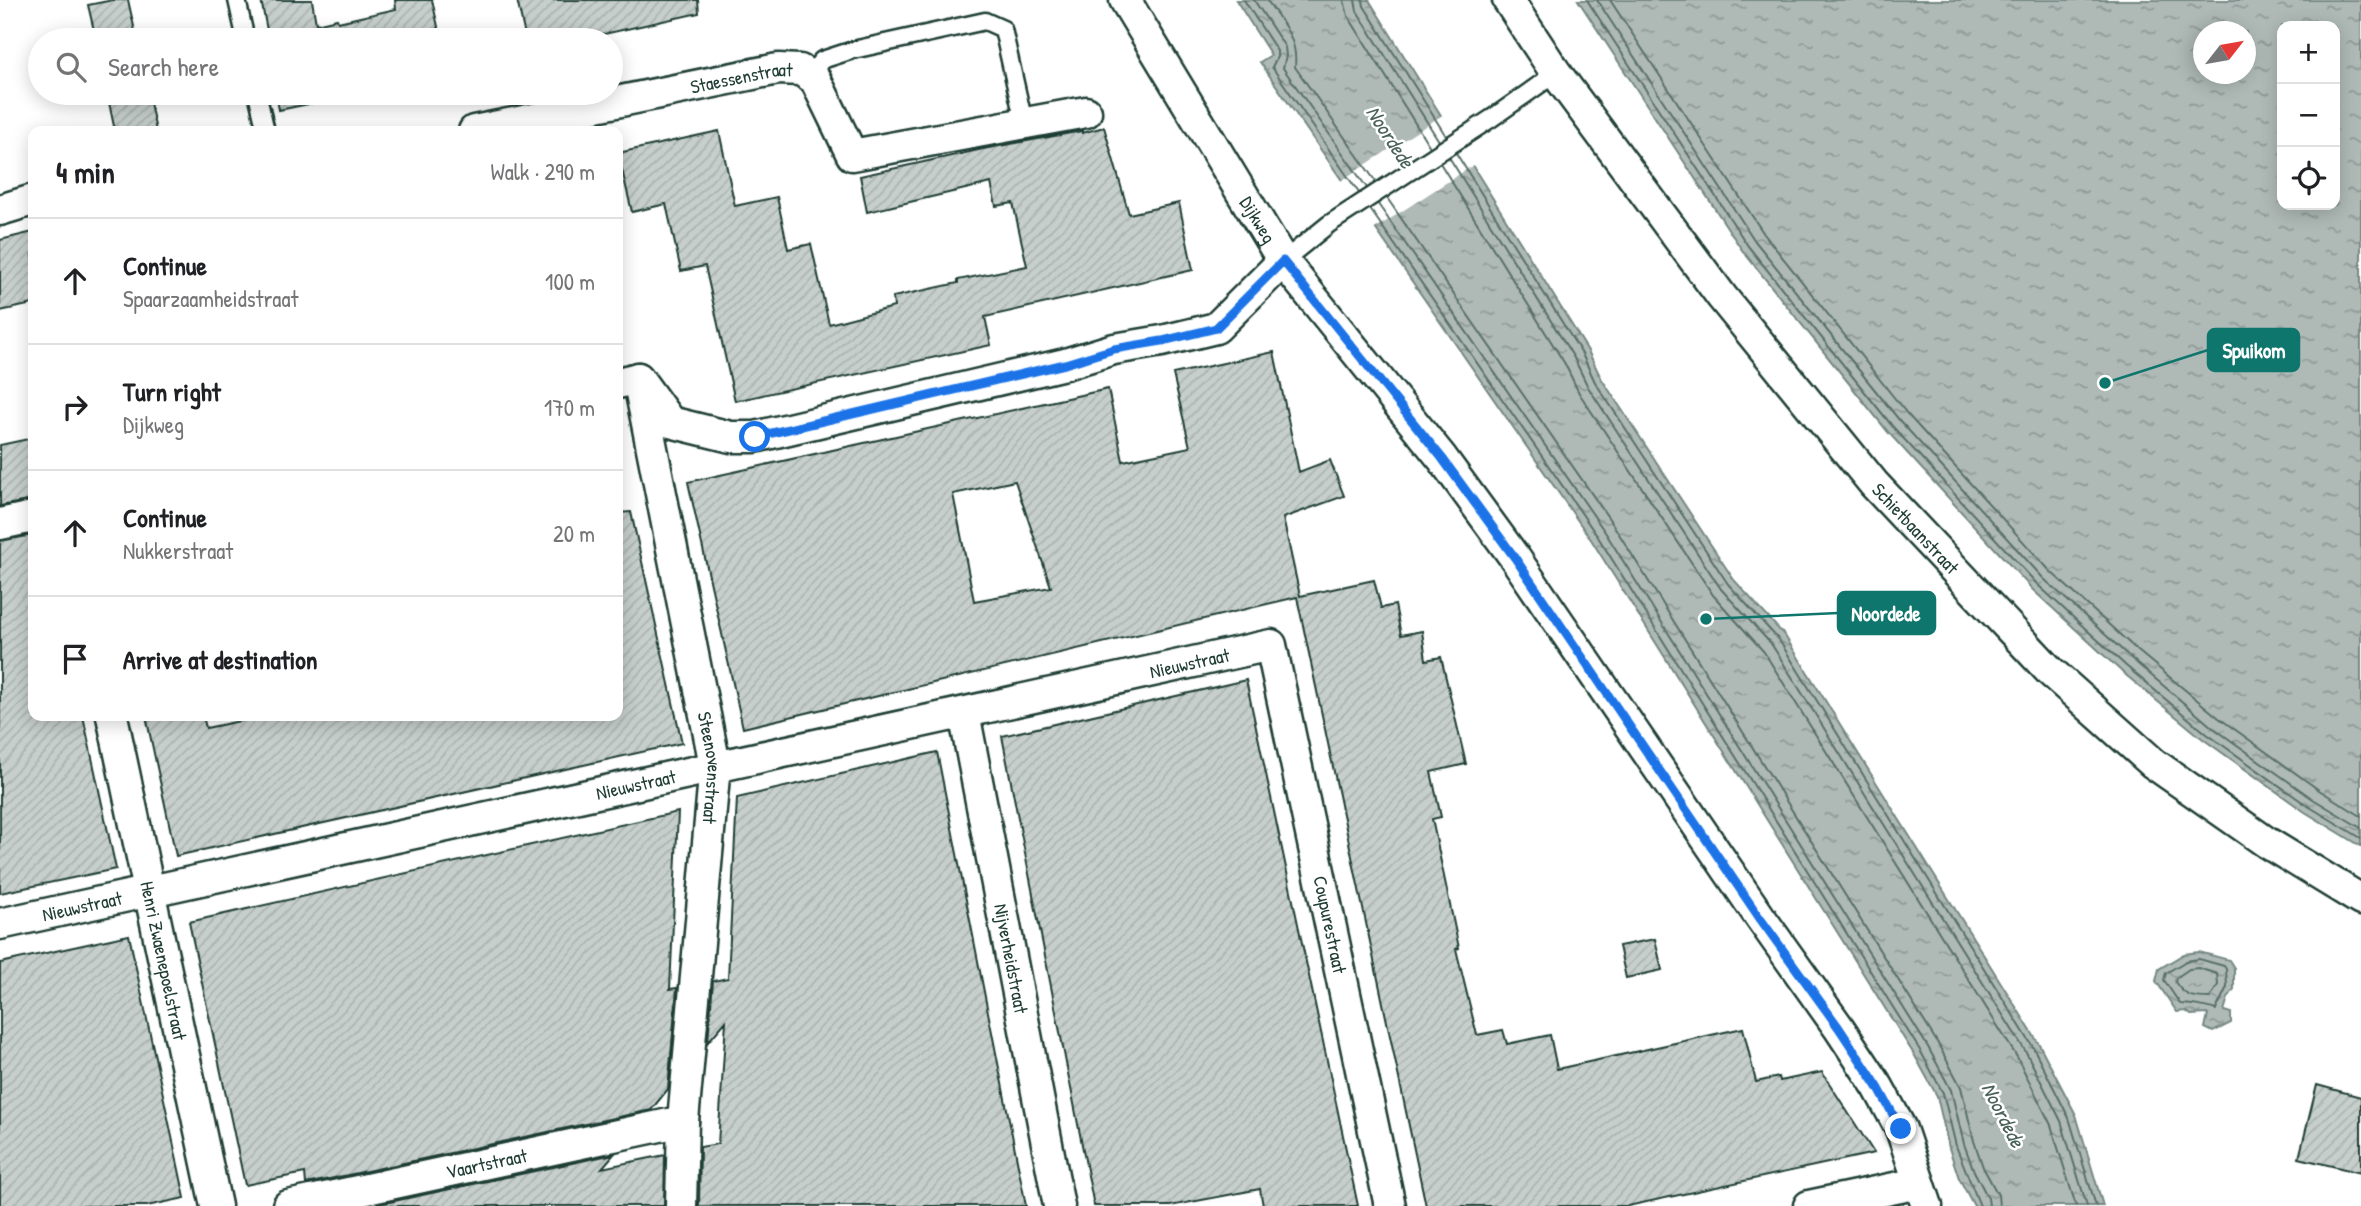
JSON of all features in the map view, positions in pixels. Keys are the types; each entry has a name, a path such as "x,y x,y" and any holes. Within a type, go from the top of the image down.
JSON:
{"street":[{"name":"Dijkweg","path":"1125,0 1283,261 1442,458 1507,547 1759,917 1850,1044 1901,1129 1923,1194"},
{"name":"Schietbaanstraat","path":"1508,0 1556,73 1721,297 1874,484 2050,671 2153,763 2266,842 2361,900"},
{"name":"Staessenstraat","path":"623,101 778,69 800,70 816,79 852,155 1086,112"},
{"name":"Staessenstraat","path":"499,126 601,105"},
{"path":"0,210 28,202"},
{"path":"628,380 670,422 731,437 755,437 1065,364 1114,349 1216,328 1283,261"},
{"name":"Steenovenstraat","path":"628,380 715,765 683,1121 681,1206"},
{"path":"0,524 28,518"},
{"name":"Nieuwstraat","path":"0,924 1271,645"},
{"name":"Coupurestraat","path":"1271,645 1390,1206"},
{"name":"Nijverheidstraat","path":"964,713 1059,1206"},
{"name":"Henri Zwaenepoelstraat","path":"113,721 216,1206"},
{"name":"Vaartstraat","path":"288,1206 683,1121"},
{"path":"1809,1206 1923,1194"}],"lane":[{"path":"237,0 243,28"},
{"path":"809,75 822,60 853,50 985,21 1003,29 1024,123"},
{"path":"1283,261 1329,225 1556,73"},
{"path":"260,105 265,126"}],"water":[{"name":"Noordede","path":"1236,0 1369,0 1588,351 1601,378 1734,580 1785,636 2039,1044 2076,1115 2103,1206 1974,1206 1959,1178 1937,1096 1915,1056 1592,541 1260,62 1271,55"},
{"path":"1578,0 2361,0 2361,846 2305,812 2203,739 2121,671 2033,590 1888,432 1742,250"},
{"path":"2199,952 2229,960 2234,968 2234,989 2224,1011 2231,1013 2231,1023 2213,1032 2205,1028 2208,1014 2177,1012 2156,981 2159,969 2184,954"}],"pier":[{"path":"1444,114 1475,164 1373,230 1339,182"}],"building":[{"path":"128,0 134,28 93,28 88,5"},
{"path":"261,0 312,0 316,24 396,9 395,0 432,0 438,28 267,28"},
{"path":"517,0 698,0 699,13 623,30 523,28"},
{"path":"110,105 151,105 155,126 114,126"},
{"path":"278,105 303,105 279,110"},
{"path":"1104,127 1129,214 1179,203 1193,270 985,317 991,345 735,401 705,266 681,271 666,204 632,212 623,174 623,152 719,131 735,206 777,197 788,249 811,244 829,324 894,307 893,297 1027,266 1013,203 996,206 991,183 867,212 860,176 983,149"},
{"path":"28,233 28,305 0,311 0,240"},
{"path":"1274,352 1299,472 1330,460 1344,496 1283,518 1300,596 1374,580 1381,608 1395,605 1401,635 1422,631 1426,660 1441,657 1466,764 1431,772 1441,817 1432,819 1459,948 1456,949 1477,1035 1503,1030 1507,1044 1550,1035 1557,1069 1743,1028 1756,1082 1779,1077 1780,1081 1822,1072 1874,1153 1628,1206 1426,1206 1297,597 743,728 688,482 1108,389 1123,461 1190,447 1173,374","holes":["1015,481 1051,587 974,601 953,494"]},
{"path":"28,439 28,501 0,506 0,445"},
{"path":"631,512 682,743 176,856 147,721 204,721 206,728 240,721 623,721 623,513"},
{"path":"28,536 28,721 84,721 116,869 0,893 0,541"},
{"path":"1246,680 1358,1206 1263,1206 1260,1189 1170,1206 1094,1206 1002,736"},
{"path":"937,752 1026,1206 699,1206 700,1147 718,1144 726,1021 708,1042 713,981 728,978 737,798"},
{"path":"678,812 670,989 677,988 668,1089 651,1110 306,1184 305,1173 245,1185 189,922"},
{"path":"129,935 185,1198 147,1206 0,1206 0,963"},
{"path":"1655,939 1662,970 1626,978 1619,946"},
{"path":"2317,1085 2361,1097 2361,1173 2299,1158"},
{"path":"614,1154 602,1168 665,1155 664,1206 371,1206"}],"place":[{"name":"Spuikom","path":"2105,383"},
{"name":"Noordede","path":"1706,619"}],"route":[{"path":"755,437 1065,364 1114,349 1216,328 1283,261 1442,458 1515,558 1759,917 1839,1028 1878,1087 1901,1129"}]}
